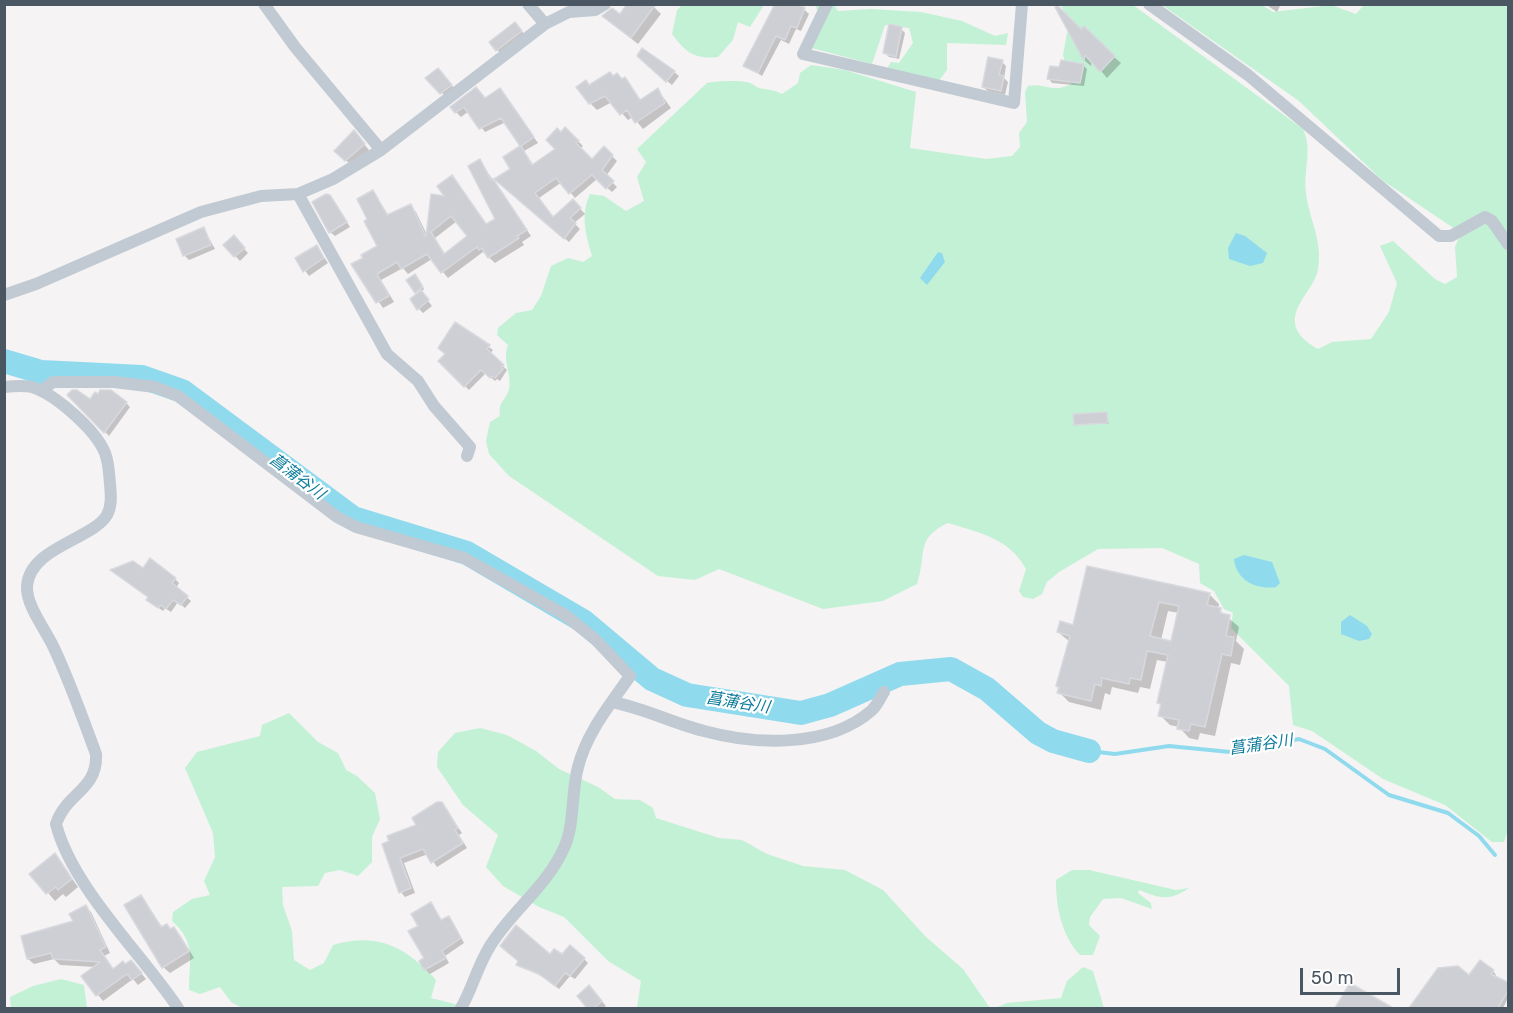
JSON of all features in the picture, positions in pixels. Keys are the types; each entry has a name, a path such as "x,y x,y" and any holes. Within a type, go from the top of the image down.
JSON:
{"street":[{"path":"264,4 295,47 381,150"},
{"path":"528,4 545,24"},
{"path":"4,295 36,284 201,212 261,196 298,194 333,179 381,150 545,24 569,12 595,10 605,4"},
{"path":"827,4 803,54 1014,103 1022,4"},
{"path":"1149,4 1248,75 1439,236 1451,236 1485,217 1492,221 1509,244"},
{"path":"298,194 387,354 418,381 434,406 470,447 467,456"},
{"path":"41,392 53,382 114,382 155,387 178,396 337,517 356,527 464,558 565,615 595,639 630,676 584,746 571,800 571,822 558,861 548,879 511,916 489,948 461,1008"},
{"path":"4,387 24,386 41,392 70,411 101,443 109,468 111,498 107,516 100,523 59,546 33,570 27,586 29,598 54,648 96,754 97,768 93,779 66,804 56,824 63,843 91,892 178,1008"},
{"path":"612,702 648,711 704,731 782,740 822,735 849,725 873,710 884,692"}],"green space":[{"path":"683,4 764,5 750,27 738,22 733,40 718,57 710,58 697,56 686,50 672,34 677,10"},
{"path":"815,5 834,5 838,11 870,9 921,12 962,21 995,36 1008,33 1006,45 947,43 947,70 938,82 886,70 891,62 899,63 913,43 909,28 885,25 872,64 812,48 822,22"},
{"path":"1061,5 1133,5 1303,129 1308,153 1305,185 1319,249 1319,259 1316,276 1297,309 1295,323 1300,335 1318,349 1332,342 1371,339 1389,312 1397,283 1380,246 1393,241 1435,279 1445,284 1457,277 1455,247 1461,233 1382,180 1299,101 1162,5 1262,5 1273,12 1331,5 1356,14 1364,5 1508,5 1508,830 1504,842 1492,842 1445,805 1383,779 1312,731 1293,725 1289,686 1231,628 1233,613 1224,609 1214,591 1200,583 1199,564 1162,548 1098,549 1059,572 1047,582 1042,594 1033,599 1023,597 1019,591 1026,569 1011,550 993,538 948,523 926,541 917,584 883,601 823,609 719,569 695,580 658,576 509,476 489,454 486,441 490,422 500,416 500,407 508,393 510,383 506,357 508,345 497,335 498,328 516,313 532,310 541,296 551,266 568,258 583,262 592,256 586,233 585,217 590,194 604,196 626,211 644,201 637,177 646,162 637,149 707,83 746,82 782,94 798,83 800,73 811,65 845,70 916,92 910,148 986,159 1012,156 1020,147 1019,133 1027,122 1025,92 1028,86 1059,88 1071,84 1063,55 1069,22"},
{"path":"289,713 318,742 338,753 346,770 357,776 375,793 380,819 372,837 372,862 358,876 340,870 325,873 318,886 282,887 283,905 292,931 294,960 310,970 324,963 333,945 364,940 390,945 414,959 436,980 431,998 471,1008 242,1008 231,1002 220,987 200,994 189,990 190,953 185,937 172,921 173,912 192,899 210,895 204,881 215,857 213,833 185,768 197,752 260,736 262,725"},
{"path":"480,728 507,735 536,751 559,769 598,787 615,799 640,800 653,808 656,818 719,838 742,840 767,854 803,866 845,870 883,890 926,937 963,969 990,1008 637,1008 641,981 608,961 564,917 539,907 503,886 486,867 498,835 463,805 437,767 438,752 455,733"},
{"path":"1072,870 1089,870 1176,890 1189,888 1171,897 1153,895 1139,890 1138,893 1151,903 1152,909 1121,898 1103,899 1090,917 1089,925 1100,936 1093,955 1080,955 1064,929 1057,900 1056,880"},
{"path":"1083,967 1093,971 1104,1008 995,1008 1007,1003 1061,998 1067,981"},
{"path":"61,979 84,985 87,1008 11,1008 10,997 33,986"}],"water":[{"path":"1236,233 1245,236 1267,253 1263,263 1250,266 1229,259 1228,248"},
{"path":"938,252 942,253 945,262 927,285 920,278"},
{"path":"1244,555 1272,562 1280,583 1276,587 1269,588 1248,582 1239,573 1234,559"},
{"path":"1350,615 1367,626 1372,634 1369,639 1359,641 1341,634 1341,622"}],"building":[{"path":"627,4 656,4 631,38 602,16 612,8 620,14"},
{"path":"775,4 797,4 805,8 797,28 791,26 785,40 776,36 758,73 743,66"},
{"path":"1057,5 1081,29 1084,26 1115,56 1100,72 1085,55 1084,61 1055,7"},
{"path":"515,22 522,31 496,51 489,42"},
{"path":"889,24 902,27 896,57 883,53"},
{"path":"642,48 675,71 666,82 637,56"},
{"path":"988,57 1003,60 999,75 1004,76 1001,91 982,87"},
{"path":"1061,60 1084,64 1080,83 1047,79 1050,66 1059,67"},
{"path":"438,68 452,85 440,94 425,78"},
{"path":"610,72 613,76 617,73 622,79 625,77 640,100 658,88 665,103 635,123 627,110 620,115 605,96 589,104 576,87 586,80 589,85"},
{"path":"476,87 485,98 500,88 534,137 521,146 532,165 555,149 546,140 557,128 561,132 565,127 579,141 576,143 592,159 604,146 613,155 602,170 614,181 606,189 592,175 569,194 556,178 535,193 553,217 573,199 581,208 570,218 576,223 564,239 494,179 510,169 503,157 520,146 501,118 479,129 464,107 455,113 450,107"},
{"path":"354,130 365,144 345,161 334,151"},
{"path":"480,159 491,180 493,179 527,230 517,236 519,238 488,258 482,248 479,250 477,247 441,273 427,254 401,269 397,262 377,274 389,296 376,303 351,264 363,258 361,255 377,246 364,221 367,219 357,199 373,190 387,215 411,204 426,237 431,194 444,196 437,186 452,175 486,224 495,219 468,166","holes":["451,216 467,236 444,254 431,232"]},
{"path":"326,194 330,195 347,222 329,233 312,202"},
{"path":"204,227 211,245 183,256 176,239"},
{"path":"234,235 245,248 234,257 223,245"},
{"path":"317,245 324,258 303,272 295,258"},
{"path":"415,274 423,287 415,293 406,280"},
{"path":"421,290 429,300 417,310 410,299"},
{"path":"455,322 490,345 487,349 504,365 495,378 492,376 490,378 481,370 464,387 438,361 445,354 438,348"},
{"path":"72,390 77,390 90,399 95,392 98,394 100,390 111,390 127,402 104,433 67,395"},
{"path":"1107,412 1108,423 1074,425 1073,414"},
{"path":"150,558 176,578 172,583 188,596 181,605 173,600 166,609 161,605 158,608 146,600 148,597 110,570 133,561 143,568"},
{"path":"1087,566 1210,593 1207,605 1221,608 1220,613 1230,615 1226,636 1234,637 1231,656 1222,654 1205,727 1191,724 1189,731 1177,729 1179,720 1158,716 1161,704 1157,703 1168,655 1147,651 1141,680 1130,678 1129,684 1102,678 1101,686 1095,684 1091,701 1057,693 1059,687 1056,686 1070,636 1057,632 1060,621 1073,625","holes":["1159,602 1179,606 1171,641 1150,636"]},
{"path":"437,802 442,802 458,828 455,830 463,843 431,863 423,849 400,858 411,888 399,893 382,844 389,841 387,836 416,825 412,818"},
{"path":"55,853 72,879 58,890 56,887 46,894 29,874"},
{"path":"141,895 161,927 167,924 170,929 174,927 189,951 162,968 124,905"},
{"path":"431,902 441,920 449,916 461,938 442,951 446,958 424,970 419,961 424,958 408,931 418,926 411,914"},
{"path":"86,905 106,947 100,950 113,969 123,961 125,964 131,960 142,973 132,980 127,974 96,996 81,976 100,962 53,959 51,953 27,959 21,936 73,921 69,914"},
{"path":"516,925 550,954 554,949 562,954 570,945 585,958 570,976 565,973 555,986 539,974 516,965 518,961 500,946"},
{"path":"1480,960 1494,970 1491,974 1509,983 1509,989 1498,1008 1409,1008 1438,968 1458,966 1469,975"},
{"path":"1350,983 1393,1008 1335,1008"},
{"path":"589,985 602,1001 594,1008 587,1008 577,996"}],"waterway":[{"name":"菖蒲谷川","path":"4,361 41,372 142,377 182,391 353,518 467,553 583,621 652,679 687,695 801,713 830,705 900,674 951,669 987,689 1038,733 1053,741 1089,751"},
{"name":"菖蒲谷川","path":"1089,751 1115,754 1169,746 1230,752 1299,739 1325,749 1389,795 1448,813 1479,836 1495,855"}]}
